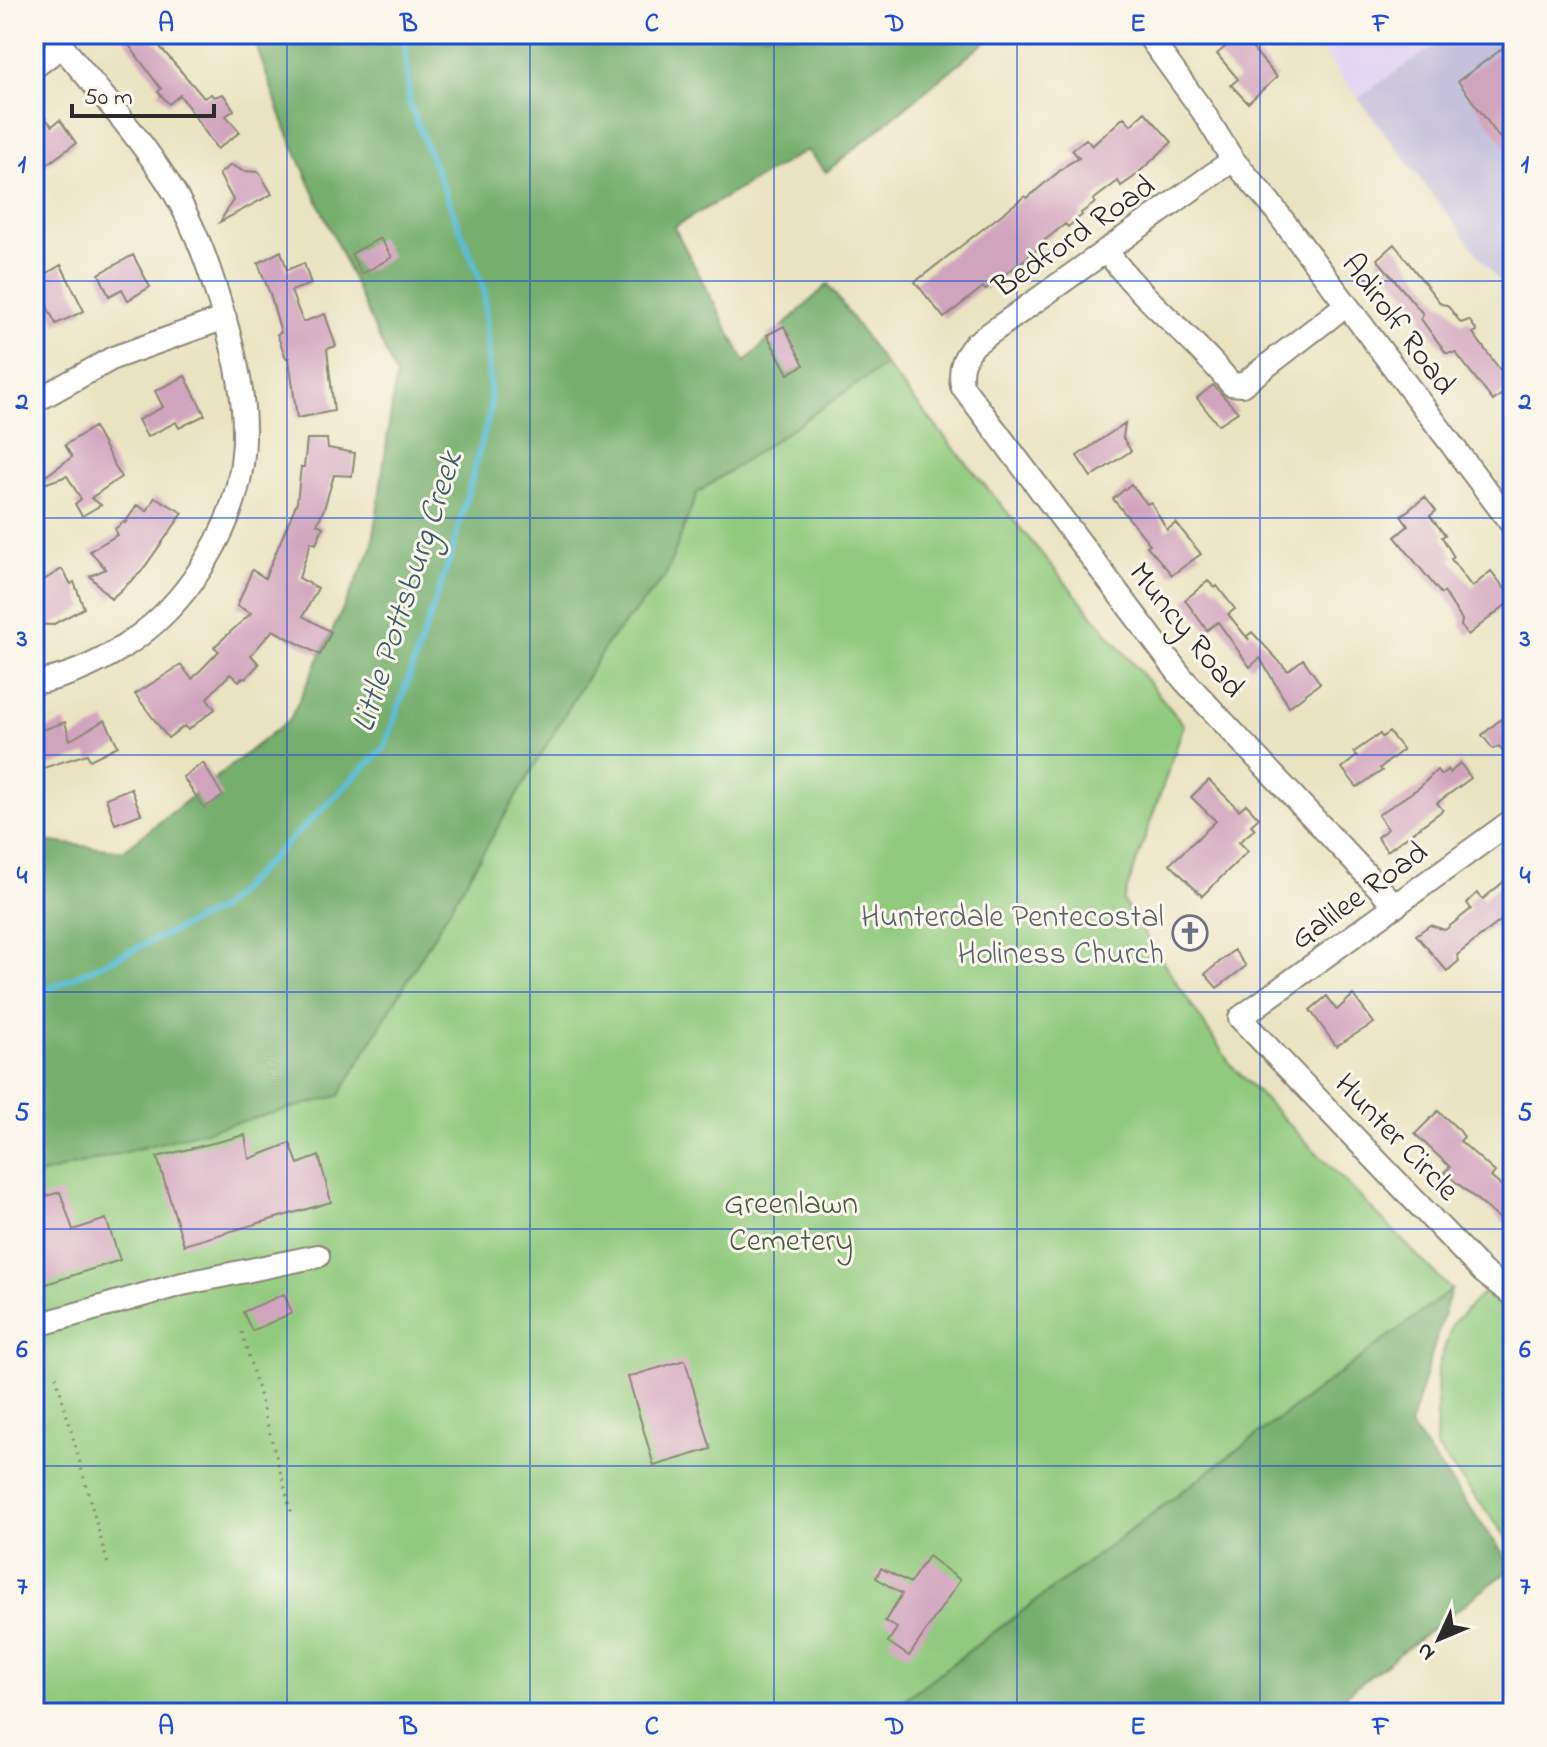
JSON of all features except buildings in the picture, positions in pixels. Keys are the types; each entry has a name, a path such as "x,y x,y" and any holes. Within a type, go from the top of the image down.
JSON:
{"street":[{"name":"Adirolf Road","path":"1147,34 1202,110 1233,160 1270,203 1513,526"},
{"path":"34,67 57,40 173,191 204,249 238,363 246,420 238,490 226,527 186,591 159,619 94,665 61,678 34,683"},
{"name":"Bedford Road","path":"959,370 964,357 975,344 1233,160"},
{"path":"1106,250 1126,278 1214,362 1231,384 1242,385 1346,305"},
{"path":"34,402 113,358 225,318"},
{"name":"Muncy Road","path":"959,370 962,386 971,401 1183,679 1396,906"},
{"name":"Galilee Road","path":"1240,1018 1513,820"},
{"name":"Hunter Circle","path":"1240,1018 1483,1272 1513,1295"},
{"path":"34,1326 182,1284 318,1256"}],"path":[{"path":"242,1332 292,1514"},
{"path":"56,1376 108,1565"}],"shaded area":[{"path":"1309,34 1451,34 1358,98"},
{"path":"1451,34 1513,34 1513,296 1358,98"}],"green space":[{"path":"252,34 995,34 826,172 807,150 674,227 745,362 828,284 885,365 697,493 665,577 607,643 339,1096 34,1176 34,840 123,851 290,719 372,548 396,376 286,130"},
{"name":"Greenlawn Cemetery","path":"885,365 1184,725 1123,901 1231,1065 1451,1290 886,1713 34,1713 34,1176 339,1095 607,643 665,577 697,493"},
{"path":"1451,1290 1410,1426 1513,1567 1322,1713 886,1713"},
{"path":"1483,1293 1513,1317 1513,1545 1436,1447 1438,1367 1453,1323"}],"waterway":[{"name":"Little Pottsburg Creek","path":"34,996 220,909 385,747 451,555 491,408 484,289 409,102 405,34"}],"place":[{"name":"Hunterdale Pentecostal Holiness Church","path":"1190,933"}]}
